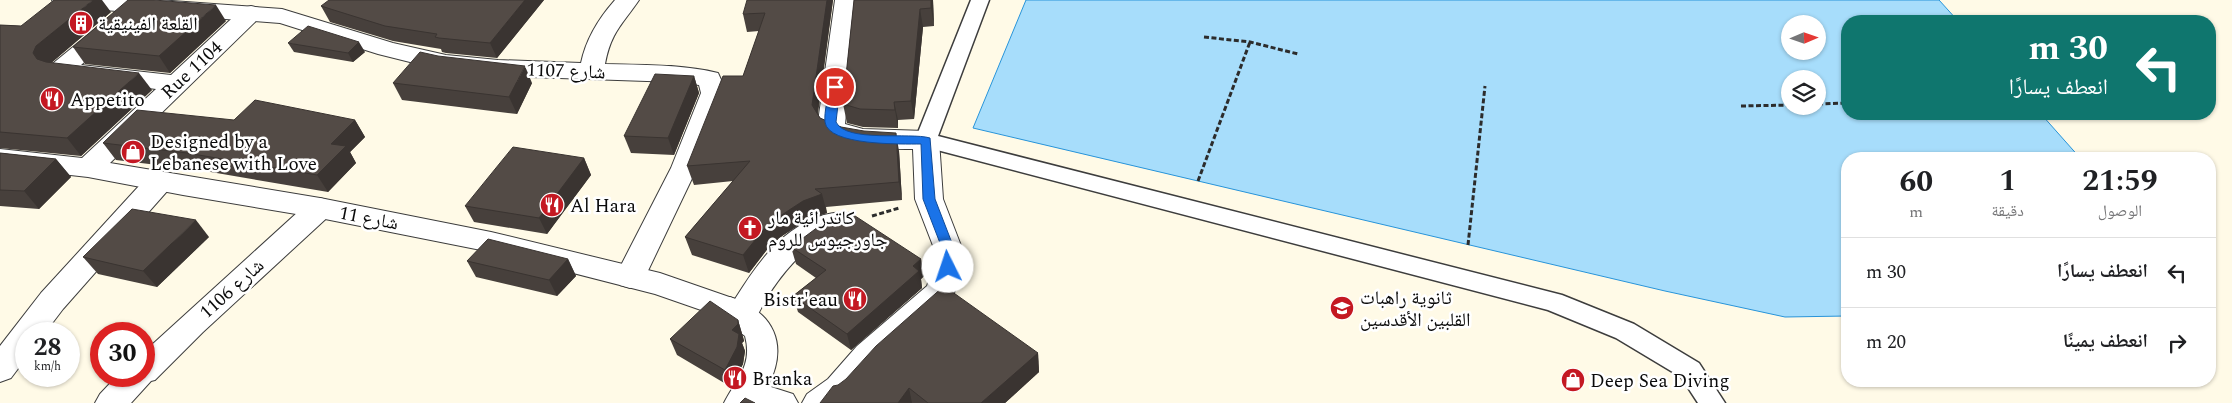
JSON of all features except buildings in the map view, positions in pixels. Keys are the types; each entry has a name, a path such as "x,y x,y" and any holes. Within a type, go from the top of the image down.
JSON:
{"street":[{"name":"شارع 1107","path":"63,0 251,13 289,8 317,28 428,59 498,68 591,71 709,79 714,93 684,168 630,277"},
{"path":"591,71 597,44 616,13 628,0"},
{"path":"818,403 839,388 868,355 939,292 951,256 929,199 926,140 890,140 842,134 834,129 830,122 846,0"},
{"path":"137,5 60,70 175,83"},
{"name":"Rue 1104","path":"88,168 175,83 251,13"},
{"name":"شارع 11","path":"0,158 88,168 159,182 320,208 491,242 660,284 735,313 756,326 763,340 761,364 745,398"},
{"path":"36,322 58,294 159,182"},
{"name":"شارع 1106","path":"155,359 320,208"},
{"path":"735,313 772,266 797,242 824,223 841,221"},
{"path":"0,369 15,350"},
{"path":"111,403 127,387"},
{"path":"745,398 782,403"}],"lane":[{"path":"980,0 926,140 1553,302 1625,331 1690,370 1712,403"}],"path":[{"path":"1204,37 1250,42 1298,54"},
{"path":"1198,182 1250,42"},
{"path":"1468,245 1485,86"},
{"path":"1826,104 1841,103"},
{"path":"1741,106 1781,105"},
{"path":"841,221 876,215 929,199"}],"water":[{"path":"1026,0 1939,0 1953,15 1841,15 1841,120 2046,120 2075,152 1841,152 1841,316 1785,317 1665,291 973,128"}],"place":[{"name":"القلعة الفينيقية","path":"81,23"},
{"name":"Appetito","path":"52,99"},
{"name":"Designed by a Lebanese with Love","path":"133,152"},
{"name":"Al Hara","path":"552,205"},
{"name":"كاتدرائية مار جاورجيوس للروم","path":"750,228"},
{"name":"Bistr'eau","path":"855,299"},
{"name":"ثانوية راهبات القلبين الأقدسين","path":"1342,308"},
{"name":"Branka","path":"735,378"},
{"name":"Deep Sea Diving","path":"1573,380"}],"route":[{"path":"835,87 830,122 834,129 842,134 890,140 926,140 929,199 951,256 948,267"}]}
